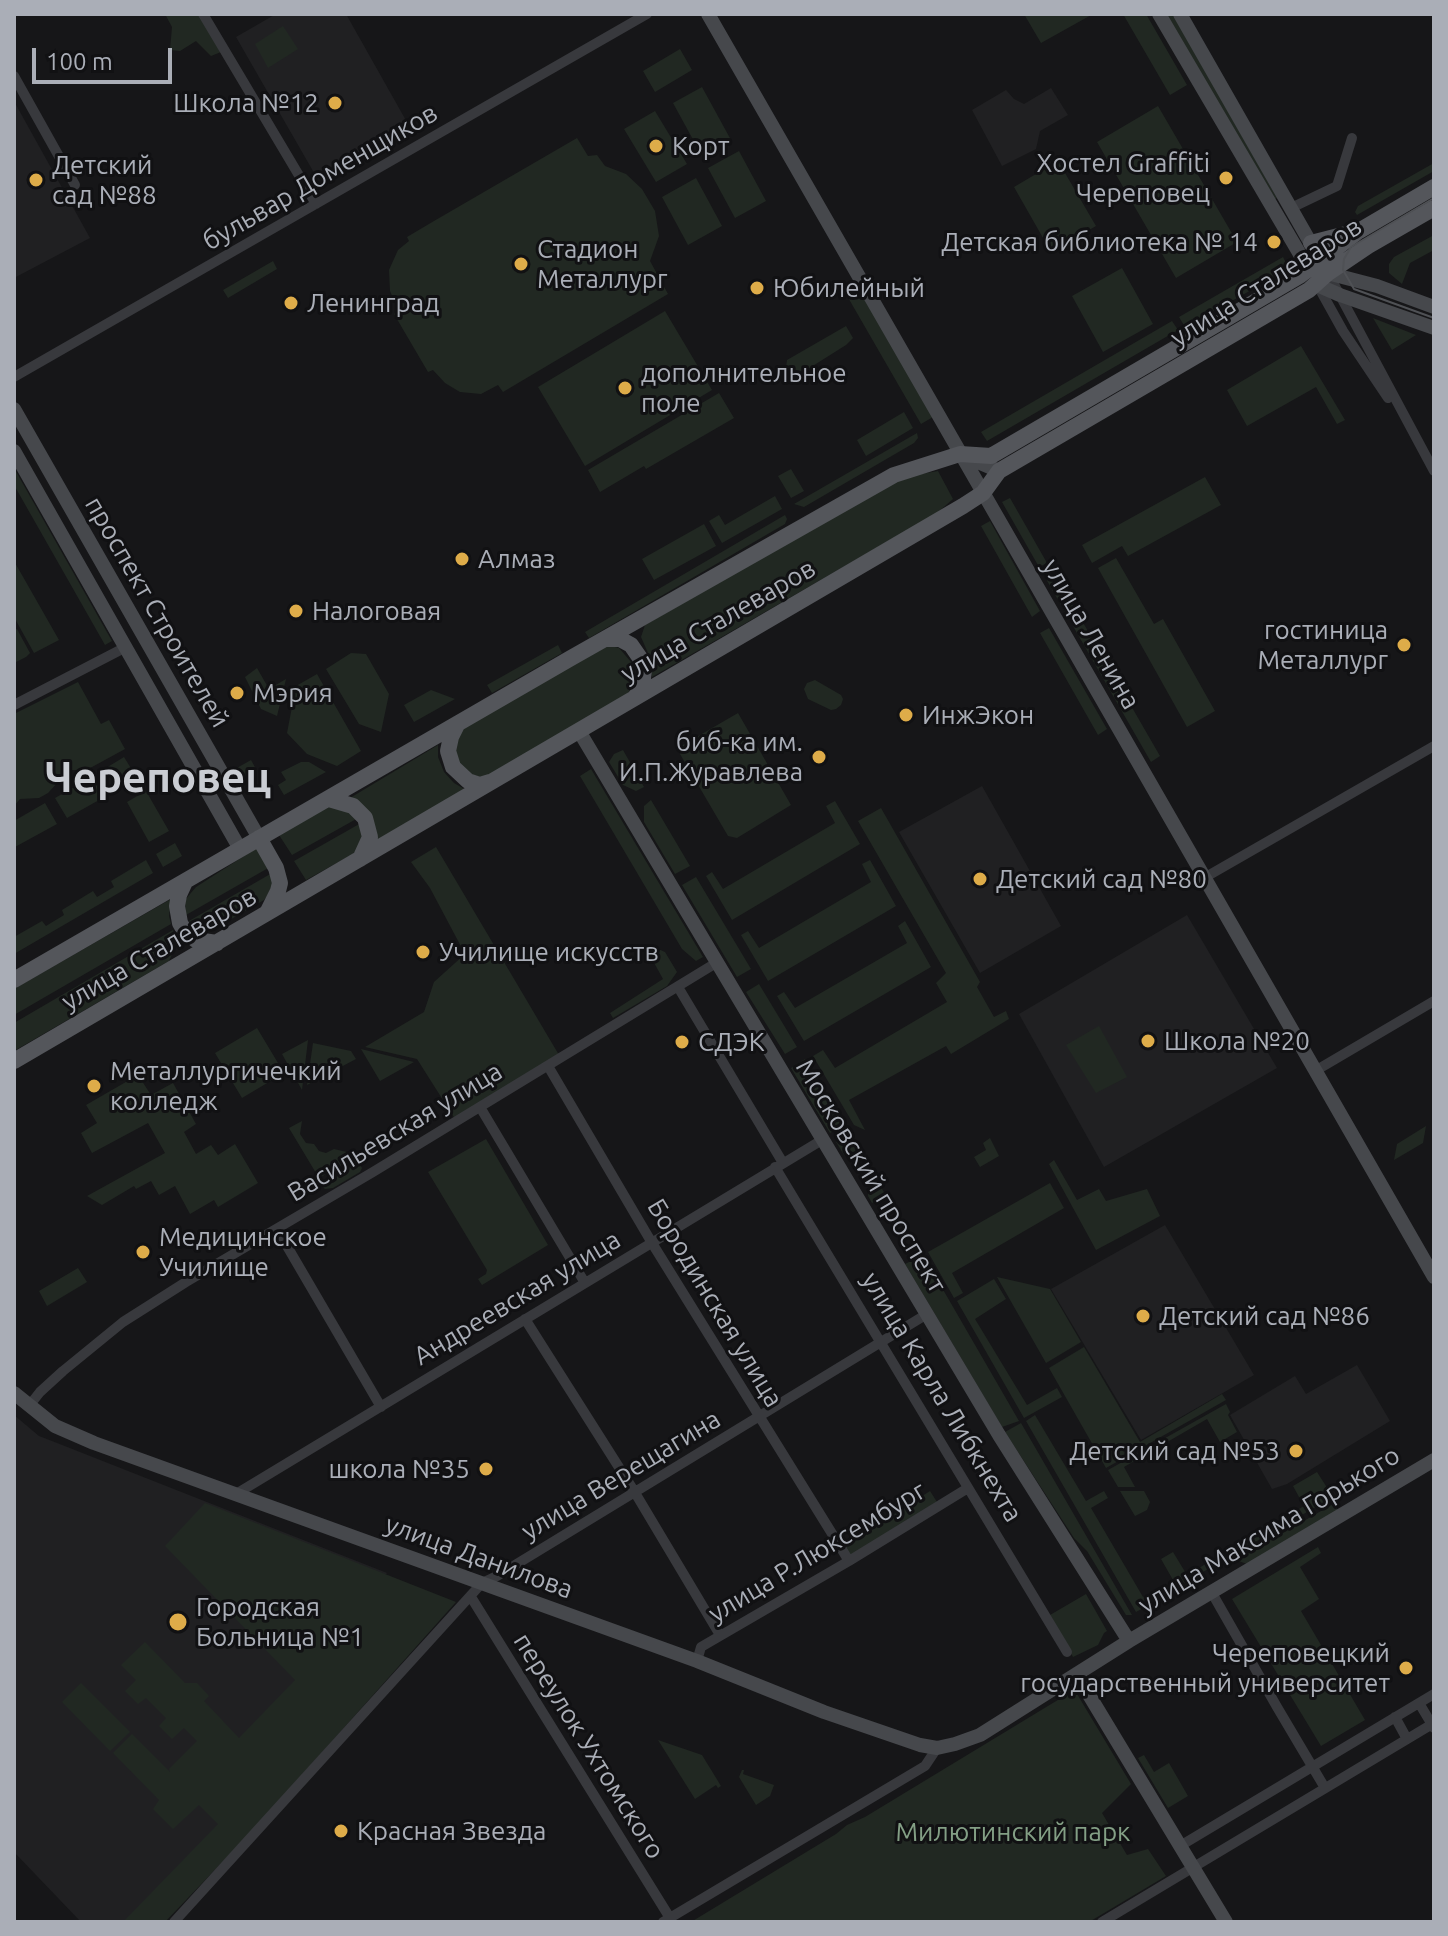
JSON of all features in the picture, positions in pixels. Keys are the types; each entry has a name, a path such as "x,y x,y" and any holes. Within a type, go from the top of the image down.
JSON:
{"main road":[{"name":"улица Сталеваров","path":"14,1061 983,493 999,471 1318,271 1359,231 1434,187"},
{"name":"улица Сталеваров","path":"14,980 894,475 960,454 991,456 1291,282 1368,246 1434,208"},
{"path":"1311,243 1359,231"},
{"path":"604,639 620,639 631,645 640,658 643,678 634,699"},
{"path":"458,723 448,751 453,767 468,781 480,785 494,781"},
{"path":"329,799 353,806 365,818 370,837 360,859"},
{"path":"259,838 276,868 280,883 266,914"},
{"path":"185,882 177,906 180,923 196,940 217,943"}],"street":[{"path":"203,14 316,204"},
{"name":"бульвар Доменщиков","path":"14,377 647,14"},
{"name":"улица Ленина","path":"708,14 1434,1277"},
{"path":"1159,14 1318,271 1340,295 1434,471"},
{"path":"1180,14 1311,243 1318,271 1343,331 1414,436"},
{"path":"14,76 75,185"},
{"path":"1291,208 1337,186 1352,138"},
{"path":"1318,271 1377,286 1434,307"},
{"path":"1340,295 1434,328"},
{"name":"проспект Строителей","path":"14,409 259,838"},
{"name":"проспект Строителей","path":"14,451 240,849"},
{"path":"960,454 999,471"},
{"path":"14,705 126,647"},
{"name":"Московский проспект","path":"579,731 1018,1467 1129,1641"},
{"path":"1204,878 1434,746"},
{"name":"Васильевская улица","path":"29,1406 63,1371 123,1322 716,963"},
{"name":"улица Карла Либкнехта","path":"678,987 880,1342 1067,1652"},
{"path":"1315,1071 1434,1001"},
{"name":"Бородинская улица","path":"548,1066 652,1243 849,1561"},
{"path":"480,1107 585,1283"},
{"name":"Андреевская улица","path":"236,1494 822,1140"},
{"path":"277,1229 381,1407"},
{"name":"улица Верещагина","path":"174,1922 482,1583 927,1314"},
{"path":"525,1319 634,1491 720,1635"},
{"name":"улица Данилова","path":"14,1393 48,1421 70,1433 697,1661 824,1712 937,1748"},
{"name":"улица Максима Горького","path":"1077,1675 1434,1460"},
{"name":"улица Р.Люксембург","path":"697,1661 701,1647 968,1488"},
{"path":"1212,1593 1325,1788"},
{"name":"переулок Ухтомского","path":"471,1597 666,1920"},
{"path":"666,1920 925,1766 937,1748 980,1735 1077,1675 1226,1922"},
{"path":"1180,1846 1434,1694"},
{"path":"1102,1922 1433,1725 1419,1703"},
{"path":"1395,1717 1407,1739"}],"shaded area":[{"name":"Школа №12","path":"276,14 346,14 408,124 317,178 236,37"},
{"path":"1051,88 1068,115 1040,131 1036,149 1002,166 972,110 1006,90 1024,104"},
{"name":"Детский сад №88","path":"14,104 90,238 14,278"},
{"name":"Детский сад №80","path":"982,786 1061,926 980,973 899,832"},
{"name":"Школа №20","path":"1187,915 1277,1068 1104,1167 1019,1014"},
{"name":"Детский сад №86","path":"1165,1225 1254,1375 1141,1440 1051,1289"},
{"name":"Детский сад №53","path":"1357,1365 1390,1421 1287,1484 1272,1489 1230,1415 1295,1376 1306,1394"},
{"name":"Городская Больница №1","path":"14,1415 39,1436 387,1573 296,1671 341,1716 164,1922 81,1922 14,1852"}],"green space":[{"path":"165,14 199,14 221,52 211,56 196,41 180,51 170,50 172,27"},
{"path":"1024,14 1093,14 1041,43"},
{"path":"1123,14 1146,14 1187,85 1170,95"},
{"path":"1165,14 1174,14 1277,198 1274,200"},
{"path":"283,26 298,49 268,68 255,44"},
{"path":"680,49 692,70 655,92 643,71"},
{"name":"Корт","path":"702,87 731,140 702,156 673,103"},
{"path":"1158,106 1237,242 1176,278 1097,142"},
{"name":"Корт","path":"655,111 687,164 656,182 624,129"},
{"name":"Стадион Металлург","path":"577,138 588,156 597,155 605,166 626,174 642,189 655,211 659,236 650,261 668,294 503,392 498,385 481,394 460,392 445,383 433,370 428,372 394,314 398,310 390,291 389,270 398,250 409,241 407,237"},
{"name":"Корт","path":"739,151 766,201 735,218 708,168"},
{"path":"1058,161 1096,226 1051,252 1014,187"},
{"path":"1434,163 1434,171 1357,215 1355,212 1358,206"},
{"name":"Корт","path":"696,178 722,226 688,245 662,197"},
{"path":"1434,235 1434,250 1410,263 1402,284 1389,273 1389,264 1394,257"},
{"path":"1283,257 1289,269 1185,327 1179,317"},
{"path":"273,261 277,269 228,298 223,290"},
{"path":"1122,268 1153,324 1103,352 1072,296"},
{"path":"859,286 933,417 921,424 846,294"},
{"name":"дополнительное поле","path":"665,311 712,390 585,466 538,387"},
{"path":"1373,318 1416,335 1392,350"},
{"path":"1172,321 1178,330 987,441 981,432"},
{"path":"846,326 853,338 846,345 800,374 792,374 786,368 787,360"},
{"path":"1301,346 1345,420 1337,424 1316,387 1247,426 1227,390"},
{"path":"719,393 734,418 600,492 588,470"},
{"path":"904,412 913,428 866,456 857,440"},
{"path":"917,433 914,443 804,507 794,504"},
{"path":"14,468 112,641 105,645 14,485"},
{"path":"791,469 804,491 791,498 778,476"},
{"path":"938,471 953,499 937,513 652,677 648,653 641,637 645,625 898,478"},
{"path":"1205,477 1221,505 1128,556 1122,546 1092,563 1082,545"},
{"path":"775,496 782,509 722,543 709,521 719,515 725,525"},
{"path":"1010,498 1047,563 1039,567 1002,502"},
{"path":"785,515 785,524 589,638 585,632"},
{"path":"990,521 1040,611 1032,617 981,526"},
{"path":"704,524 716,546 654,580 642,559"},
{"path":"1116,558 1154,624 1163,619 1215,711 1187,727 1098,568"},
{"path":"14,561 59,640 34,653 14,617"},
{"path":"1055,574 1160,756 1151,762 1046,579"},
{"path":"1049,628 1107,729 1098,735 1040,633"},
{"path":"17,629 30,653 14,663 14,630"},
{"path":"558,645 562,653 492,693 487,685"},
{"path":"607,645 619,648 635,672 626,697 491,776 470,774 459,764 455,753 462,729"},
{"path":"351,653 366,654 389,694 381,732 359,724 326,669"},
{"path":"257,668 269,689 286,679 277,716 261,709 245,677"},
{"path":"317,674 361,751 337,766 307,754 287,733 296,686"},
{"path":"815,680 841,695 841,705 831,710 808,699 804,689 807,683"},
{"path":"78,682 101,724 109,720 125,749 84,770 69,770 48,793 39,798 20,799 14,806 14,714"},
{"path":"431,690 455,699 414,722 404,705"},
{"path":"738,713 791,805 737,838 728,836 680,754 681,746"},
{"path":"438,745 438,757 444,772 466,790 378,843 350,798"},
{"path":"623,750 644,787 636,791 623,785 609,762 614,754"},
{"path":"124,757 137,778 118,789 106,768"},
{"path":"251,760 257,771 252,774 255,781 246,786 235,769"},
{"path":"301,762 309,762 326,772 284,795 278,785 286,780 281,772"},
{"path":"591,769 703,957 696,961 682,949 580,776"},
{"path":"97,774 108,795 67,818 55,798"},
{"path":"146,791 169,831 149,842 127,802"},
{"path":"651,800 690,866 675,874 644,822 644,806"},
{"path":"835,801 860,844 732,920 706,876 712,872 723,889 835,823 826,806"},
{"path":"45,803 57,824 15,847 14,821"},
{"path":"335,804 358,818 292,855 279,835"},
{"path":"881,808 980,982 977,987 994,1017 1006,1011 1009,1019 951,1054 946,1046 849,1100 865,1130 854,1125 813,1056 823,1050 835,1068 947,1002 936,983 946,973 858,821"},
{"path":"361,823 363,833 358,849 306,880 294,861"},
{"path":"175,843 182,856 163,867 156,854"},
{"path":"258,847 270,867 186,915 185,900 196,887"},
{"path":"436,847 559,1055 455,1119 417,1059 365,1047 424,1012 434,982 465,954 430,888 411,862"},
{"path":"146,860 153,873 14,954 14,937 42,921 46,926 64,915 62,910 93,891 97,897 114,887 111,881"},
{"path":"870,860 896,906 768,981 741,935 748,931 759,948 871,882 862,864"},
{"path":"272,873 274,888 264,900 209,932 197,930 189,921"},
{"path":"696,877 751,969 737,977 682,885"},
{"path":"171,899 171,924 14,1015 14,989"},
{"path":"905,921 931,967 804,1041 777,996 784,992 795,1008 907,943 898,926"},
{"path":"173,930 175,948 169,961 14,1051 14,1023"},
{"path":"651,946 665,952 677,972 667,986 613,1018 610,1013 663,979 647,950"},
{"path":"759,984 797,1047 785,1054 746,992"},
{"path":"1099,1026 1127,1077 1096,1093 1066,1045"},
{"path":"257,1028 284,1073 242,1098 215,1053"},
{"path":"308,1040 302,1090 282,1054"},
{"path":"313,1043 351,1051 356,1059 307,1085"},
{"path":"361,1049 414,1062 380,1081"},
{"path":"805,1059 844,1125 830,1133 791,1068"},
{"path":"138,1075 151,1095 173,1083 196,1124 184,1132 196,1154 211,1145 218,1155 235,1144 258,1183 218,1207 214,1200 190,1214 175,1186 159,1195 151,1181 136,1189 134,1186 102,1205 87,1196 165,1153 148,1123 92,1153 81,1133 97,1123 86,1105"},
{"path":"302,1121 300,1134 306,1143 314,1144 319,1151 326,1153 334,1149 351,1153 354,1158 319,1178 289,1128"},
{"path":"1426,1126 1423,1143 1394,1160 1397,1144"},
{"path":"850,1135 864,1158 856,1164 844,1155 836,1142"},
{"path":"990,1138 999,1156 980,1167 974,1157 986,1150 983,1143"},
{"path":"486,1139 548,1245 482,1285 478,1279 487,1270 428,1172"},
{"path":"1054,1160 1077,1200 1099,1189 1106,1201 1147,1189 1160,1216 1096,1250 1049,1164"},
{"path":"358,1162 362,1168 360,1172 333,1188 325,1189 321,1185"},
{"path":"876,1178 886,1196 872,1203 868,1196 869,1182"},
{"path":"1050,1183 1064,1208 952,1273 963,1293 954,1298 928,1252"},
{"path":"923,1255 1019,1421 1002,1427 905,1264"},
{"path":"78,1268 87,1282 47,1306 39,1291"},
{"path":"997,1277 1050,1289 1081,1342 1046,1363"},
{"path":"994,1279 1006,1299 975,1319 1027,1405 1057,1388 1062,1397 1024,1418 957,1301"},
{"path":"1084,1347 1140,1442 1222,1394 1226,1400 1106,1468 1049,1368"},
{"path":"1226,1404 1237,1432 1220,1442 1207,1419 1124,1467 1135,1487 1118,1487 1108,1470"},
{"path":"1035,1415 1086,1501 1104,1491 1108,1498 1091,1508 1143,1597 1160,1588 1165,1596 1136,1612 1026,1421"},
{"path":"1021,1423 1132,1615 1126,1615 1087,1551 1074,1538 1005,1432"},
{"path":"1317,1472 1333,1497 1177,1587 1161,1559 1173,1552 1187,1575 1304,1506 1293,1486"},
{"path":"930,1491 937,1502 850,1556 845,1546"},
{"path":"1120,1491 1144,1491 1150,1502 1147,1510 1135,1516"},
{"path":"205,1503 456,1602 251,1832 165,1922 123,1922 218,1824 199,1805 173,1829 153,1809 159,1800 113,1753 132,1734 170,1772 169,1769 197,1741 184,1728 172,1739 159,1726 166,1718 146,1698 138,1704 125,1691 136,1680 121,1665 145,1642 185,1683 197,1683 209,1696 204,1701 239,1738 295,1680 165,1546"},
{"path":"1335,1503 1338,1512 1247,1564 1236,1560"},
{"path":"1318,1547 1321,1553 1300,1567 1319,1599 1301,1611 1365,1720 1321,1746 1232,1599"},
{"path":"1086,1594 1107,1631 1098,1645 1073,1657 1050,1615"},
{"path":"81,1683 130,1732 110,1751 62,1702"},
{"name":"Милютинский парк","path":"1071,1692 1077,1694 1131,1784 1102,1813 1127,1855 1148,1849 1166,1876 1089,1922 691,1922 847,1825"},
{"path":"658,1740 702,1755 721,1786 718,1788 716,1785 695,1799"},
{"path":"1144,1755 1154,1772 1169,1763 1188,1796 1168,1808 1138,1758"},
{"path":"742,1770 743,1774 774,1785 770,1796 756,1805 739,1777"}],"tram line":[{"path":"1434,198 1351,247 1344,259 1343,270 1354,289 1434,318"}],"place":[{"name":"Школа №12","path":"335,103"},
{"name":"Корт","path":"656,146"},
{"name":"Хостел Graffiti Череповец","path":"1226,178"},
{"name":"Детский сад №88","path":"36,180"},
{"name":"Детская библиотека № 14","path":"1274,242"},
{"name":"Стадион Металлург","path":"521,264"},
{"name":"Юбилейный","path":"757,288"},
{"name":"Ленинград","path":"291,303"},
{"name":"дополнительное поле","path":"625,388"},
{"name":"Алмаз","path":"462,559"},
{"name":"Налоговая","path":"296,611"},
{"name":"гостиница Металлург","path":"1404,645"},
{"name":"Мэрия","path":"237,693"},
{"name":"ИнжЭкон","path":"906,715"},
{"name":"биб-ка им. И.П.Журавлева","path":"819,757"},
{"name":"Детский сад №80","path":"980,879"},
{"name":"Училище искусств","path":"423,952"},
{"name":"Школа №20","path":"1148,1041"},
{"name":"СДЭК","path":"682,1042"},
{"name":"Металлургичечкий колледж","path":"94,1086"},
{"name":"Медицинское Училище","path":"143,1252"},
{"name":"Детский сад №86","path":"1143,1316"},
{"name":"Детский сад №53","path":"1296,1451"},
{"name":"школа №35","path":"486,1469"},
{"name":"Городская Больница №1","path":"178,1622"},
{"name":"Череповецкий государственный университет","path":"1406,1668"},
{"name":"Красная Звезда","path":"341,1831"}],"district":[{"name":"Череповец","path":"158,778"}]}
